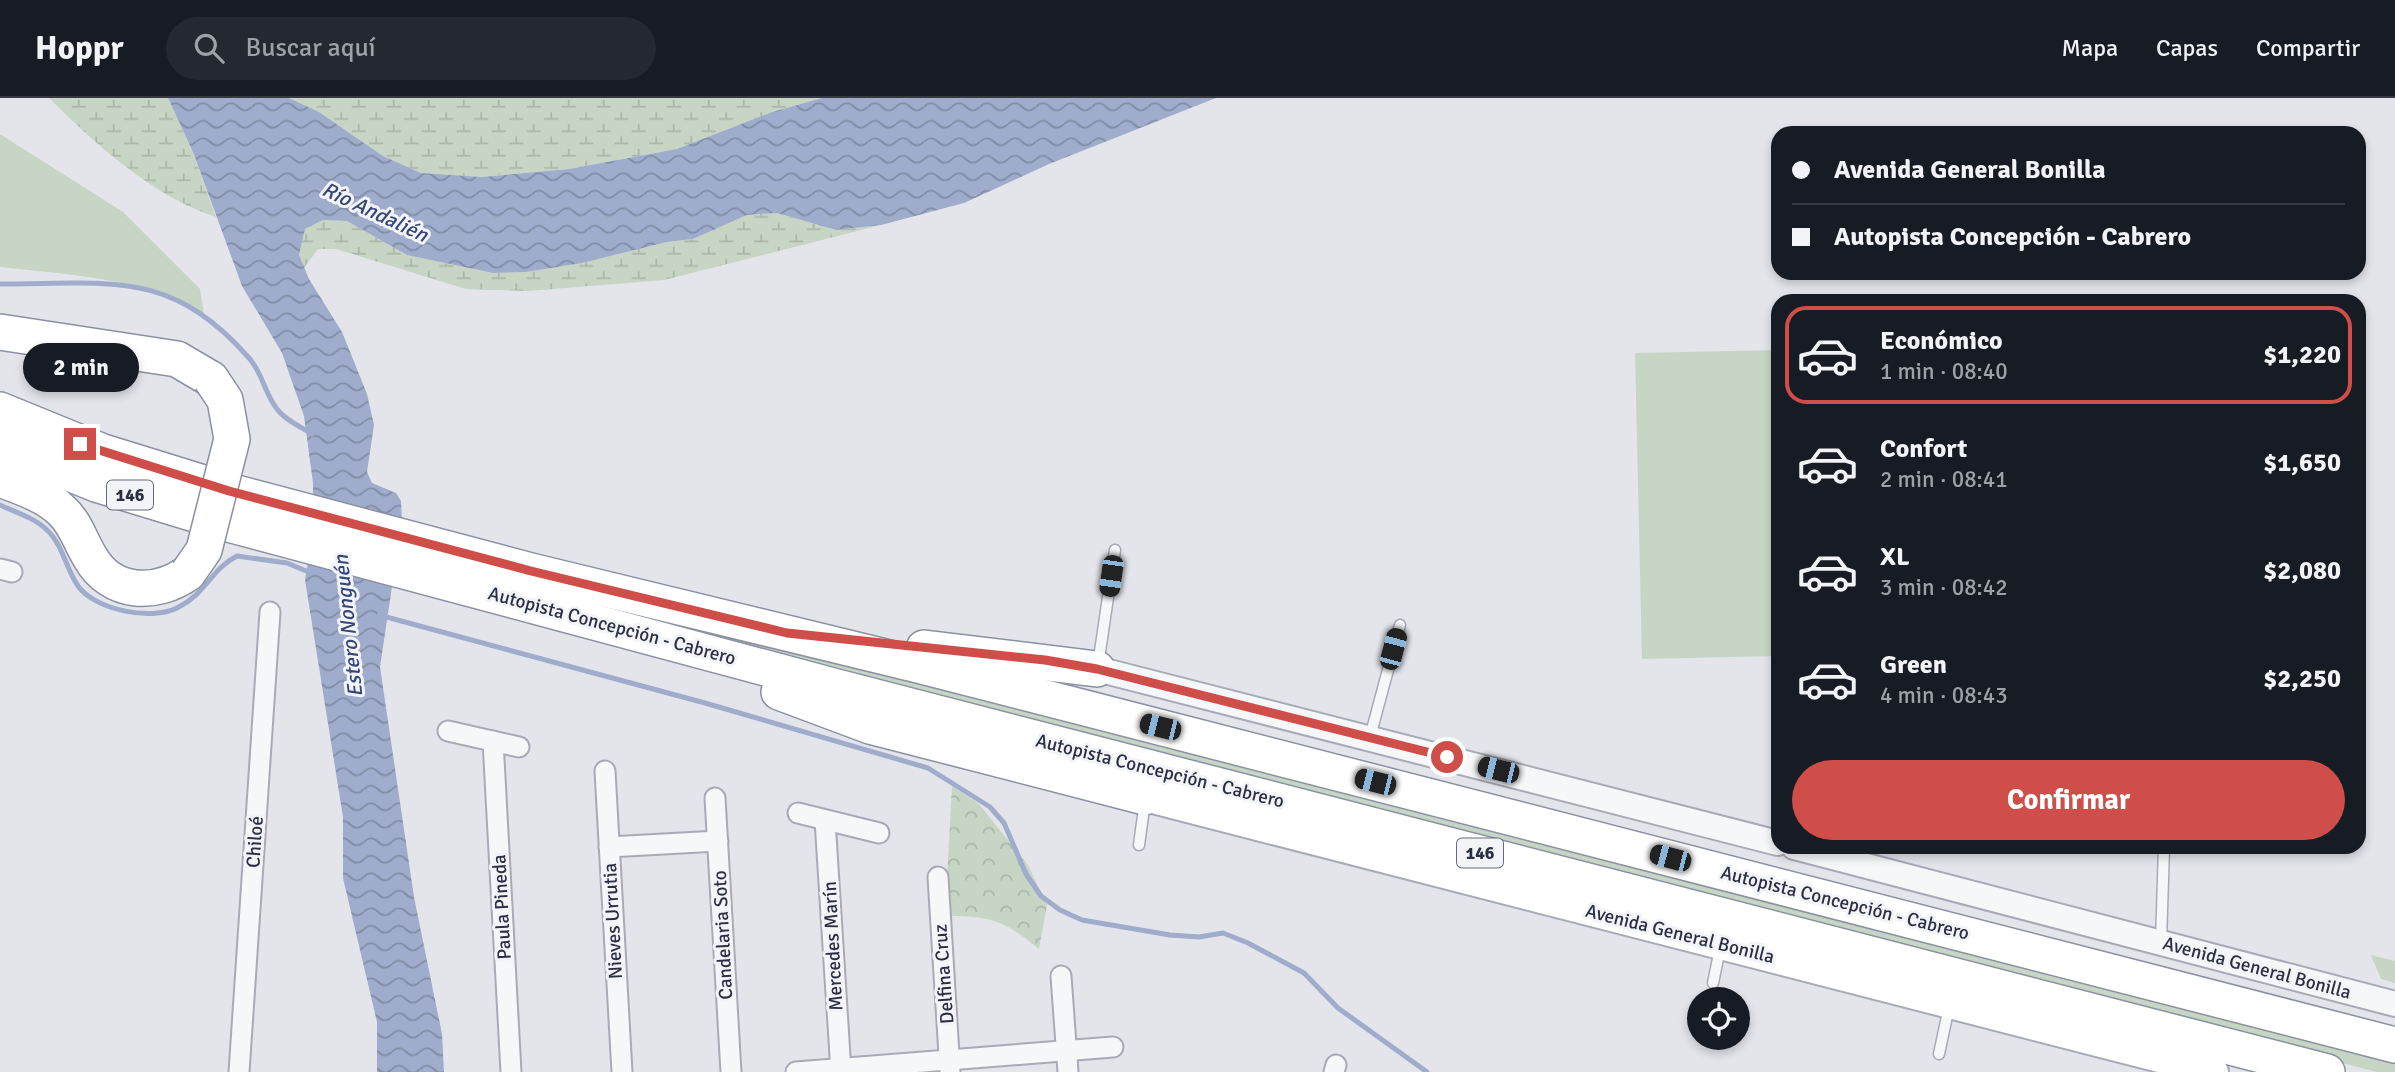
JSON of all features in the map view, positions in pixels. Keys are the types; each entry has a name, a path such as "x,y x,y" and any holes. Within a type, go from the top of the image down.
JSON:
{"highway":[{"path":"0,332 177,359 211,379 226,400 232,439 204,550 188,573 164,587 135,589 115,582 90,558 75,527 61,510 43,497 0,479"},
{"name":"Autopista Concepción - Cabrero","path":"0,410 268,518"},
{"name":"Autopista Concepción - Cabrero","path":"0,445 96,484 268,518 410,556 787,633 2395,1045"},
{"name":"Autopista Concepción - Cabrero","path":"410,556 633,633 2327,1072"},
{"path":"633,633 870,726 1145,797"},
{"path":"787,633 1045,660 1097,669"}],"main road":[{"name":"Avenida General Bonilla","path":"1145,797 2214,1072"},
{"path":"2123,1048 2147,1072"}],"street":[{"name":"Chiloé","path":"239,1072 270,612"},
{"path":"1097,669 1771,841"},
{"path":"447,731 519,747"},
{"name":"Paula Pineda","path":"493,741 511,1072"},
{"name":"Nieves Urrutia","path":"605,771 622,1072"},
{"name":"Candelaria Soto","path":"715,798 731,1072"},
{"path":"798,813 879,833"},
{"name":"Mercedes Marín","path":"825,820 841,1071"},
{"path":"609,847 718,841"},
{"name":"Avenida General Bonilla","path":"1821,854 2395,1004"},
{"name":"Delfina Cruz","path":"938,877 949,1066"},
{"path":"1061,976 1068,1072"},
{"path":"796,1072 949,1066 1113,1047"}],"lane":[{"path":"1097,669 1115,550"},
{"path":"1370,737 1400,625"},
{"path":"1139,845 1145,797"},
{"path":"2161,943 2164,854"},
{"path":"1713,983 1721,945"},
{"path":"1939,1054 1950,1003"}],"green space":[{"path":"49,98 168,98 193,152 216,217 170,197 148,183 86,133"},
{"path":"289,98 822,98 772,112 677,149 569,169 482,177 421,173 383,156 319,112"},
{"path":"0,134 123,212 200,289 204,314 155,292 130,285 0,267"},
{"path":"777,213 836,230 881,225 664,280 528,291 466,289 336,249 318,249 304,268 299,255 305,229 323,220 347,221 407,255 493,273 526,272 693,239 747,215"},
{"path":"1771,350 1771,656 1642,659 1635,353"},
{"path":"508,586 814,654 2395,1062 2395,1072 2377,1072 810,668"},
{"path":"952,786 979,804 1028,865 1047,905 1039,949 1016,932 996,922 974,917 945,916"},
{"path":"2371,955 2395,961 2395,983 2381,979"}],"water":[{"path":"168,98 289,98 319,112 383,156 421,173 482,177 569,169 677,149 772,112 822,98 1216,98 1049,164 964,203 881,225 836,230 777,213 747,215 693,239 667,242 582,263 526,272 493,273 407,255 347,221 323,220 305,229 299,255 309,279 342,332 367,394 374,425 367,472 372,483 396,493 401,501 402,520 380,667 414,897 442,1034 444,1072 377,1072 377,1022 343,878 343,817 305,580 313,529 313,483 304,416 282,353 242,286 193,152"}],"waterway":[{"path":"0,284 74,283 136,287 164,295 192,308 220,329 249,358 280,413 312,434"},
{"path":"0,505 31,519 47,530 57,543 78,586 86,594 124,611 153,613 177,608 195,596 220,568 237,556 287,563 311,573"},
{"path":"379,615 705,703 928,768 990,807 1004,823 1026,874 1041,896 1060,910 1082,920 1170,935 1199,937 1223,933 1248,943 1304,973 1338,1008 1427,1072"}],"route":[{"path":"80,444 229,491 531,571 787,633 1045,660 1097,669 1447,757"}],"water label":[{"name":"Río Andalién","path":"375,212"},
{"name":"Estero Nonguén","path":"348,626"}]}
